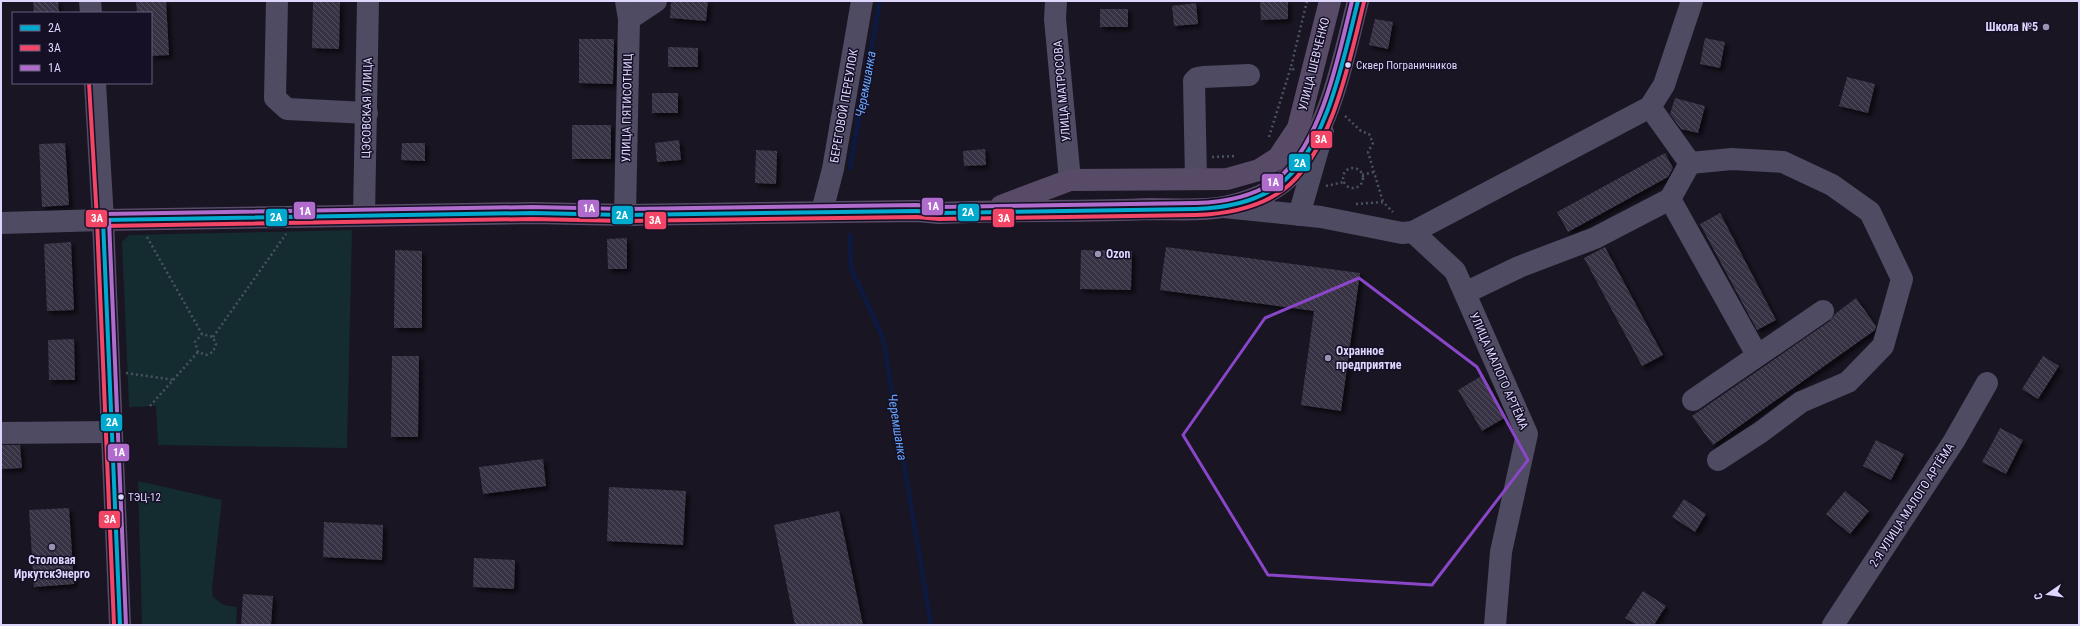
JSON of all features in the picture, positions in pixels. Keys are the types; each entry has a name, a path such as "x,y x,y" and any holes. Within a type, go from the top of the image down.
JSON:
{"main road":[{"name":"УЛИЦА ШЕВЧЕНКО","path":"1070,180 1227,179 1259,170 1278,158 1298,128 1330,1"},
{"path":"120,625 103,220 533,212 626,215 827,211 916,211 939,213 989,211 1108,211 1223,207 1262,195 1292,174 1308,151 1338,103 1358,1"},
{"path":"989,211 1070,180"}],"street":[{"path":"90,1 91,12"},
{"path":"277,1 275,98 287,109 367,113"},
{"name":"ЦЭСОВСКАЯ УЛИЦА","path":"364,215 368,1"},
{"path":"627,10 656,1"},
{"name":"БЕРЕГОВОЙ ПЕРЕУЛОК","path":"827,211 862,1"},
{"name":"УЛИЦА МАТРОСОВА","path":"1056,1 1055,19 1070,180"},
{"path":"1223,207 1299,215 1402,233 1413,232 1650,107 1664,85 1692,1"},
{"name":"УЛИЦА ПЯТИСОТНИЦ","path":"626,215 627,10"},
{"path":"1196,179 1194,81 1197,78 1203,77 1249,75"},
{"path":"1,223 103,220 95,84"},
{"path":"1299,215 1338,103"},
{"path":"1650,107 1690,163"},
{"path":"1298,128 1299,215"},
{"path":"1690,163 1732,159 1783,162 1832,185 1870,212 1902,279 1883,346 1848,382 1801,402 1761,432 1718,460"},
{"path":"1465,293 1519,267 1595,238 1670,200 1690,163"},
{"path":"1670,200 1757,355"},
{"name":"УЛИЦА МАЛОГО АРТЁМА","path":"1413,232 1455,271 1527,434 1501,552 1495,625"},
{"path":"1693,400 1823,311"},
{"name":"2-Я УЛИЦА МАЛОГО АРТЁМА","path":"1833,625 1954,441 1987,383"},
{"path":"1,433 111,432"}],"path":[{"path":"1269,138 1290,67"},
{"path":"1338,103 1361,131 1369,134 1373,143 1368,152 1383,202 1413,232"},
{"path":"1196,157 1241,156"},
{"path":"1351,168 1357,169 1362,175 1362,183 1358,187 1353,188 1347,186 1344,182 1343,176 1346,171 1351,168"},
{"path":"1362,175 1374,172"},
{"path":"1320,187 1344,182"},
{"path":"1353,205 1383,202"},
{"path":"213,337 289,229"},
{"path":"144,232 202,334 213,337"},
{"path":"198,352 195,342 202,334"},
{"path":"198,352 206,355 213,352 216,344 213,337"},
{"path":"150,406 175,380 198,352"},
{"path":"123,373 175,380"}],"highlighted area":[{"path":"1359,278 1477,367 1528,460 1432,585 1268,575 1183,435 1265,318"}],"green space":[{"path":"352,230 347,448 158,445 156,406 129,407 122,242 129,235"},
{"path":"138,481 222,500 212,588 213,597 224,605 237,607 236,625 142,625"}],"building":[{"path":"33,1 58,1 59,12 34,12"},
{"path":"136,1 166,1 169,55 152,56 152,12 137,12"},
{"path":"313,1 340,1 339,49 312,48"},
{"path":"671,1 708,1 706,21 670,18"},
{"path":"1260,1 1288,1 1288,19 1261,20"},
{"path":"1196,3 1198,24 1174,26 1172,6"},
{"path":"1100,9 1128,9 1128,27 1100,27"},
{"path":"1375,19 1393,22 1388,49 1369,45"},
{"path":"1705,38 1725,42 1720,68 1700,64"},
{"path":"579,39 614,39 613,84 579,83"},
{"path":"668,47 698,48 698,67 668,67"},
{"path":"1847,77 1875,84 1868,113 1839,106"},
{"path":"652,93 678,93 678,113 652,113"},
{"path":"1675,98 1705,106 1698,133 1681,129 1670,114"},
{"path":"572,125 611,125 611,159 572,159"},
{"path":"679,140 681,160 657,162 655,143"},
{"path":"65,143 69,205 42,207 39,144"},
{"path":"402,143 425,143 425,161 401,160"},
{"path":"985,149 986,165 964,166 963,151"},
{"path":"756,150 777,151 776,184 755,183"},
{"path":"1665,153 1673,168 1668,177 1568,232 1557,212"},
{"path":"1720,213 1776,320 1757,330 1700,224"},
{"path":"627,238 627,269 608,269 607,239"},
{"path":"71,242 74,310 47,311 44,244"},
{"name":"Охранное предприятие","path":"1166,247 1360,273 1341,411 1301,405 1314,311 1160,290"},
{"path":"1605,247 1663,355 1642,366 1584,258"},
{"path":"395,250 422,251 422,328 394,328"},
{"path":"1081,250 1132,251 1131,290 1080,289"},
{"path":"1856,298 1876,326 1875,330 1713,445 1692,416 1830,321 1835,314"},
{"path":"74,339 75,380 49,380 48,340"},
{"path":"392,356 419,356 418,437 391,437"},
{"path":"2043,356 2059,366 2038,399 2022,389"},
{"path":"1483,375 1506,417 1482,431 1458,390"},
{"path":"2000,428 2023,440 2006,474 1982,462"},
{"path":"1876,440 1904,454 1891,480 1863,466"},
{"path":"1,445 20,445 22,468 1,469"},
{"path":"543,459 546,486 483,494 479,467"},
{"path":"609,487 686,491 683,545 607,541"},
{"path":"1845,491 1869,511 1850,534 1826,514"},
{"path":"1684,499 1706,514 1695,532 1672,517"},
{"name":"Столовая ИркутскЭнерго","path":"69,508 74,584 34,587 29,510"},
{"path":"839,511 863,625 795,625 774,525"},
{"path":"324,522 383,525 382,560 323,557"},
{"path":"474,558 515,560 514,589 473,587"},
{"path":"1643,591 1666,606 1654,625 1637,625 1625,618"},
{"path":"243,594 273,596 271,625 241,625"}],"waterway":[{"name":"Черемшанка","path":"850,168 880,1"},
{"name":"Черемшанка","path":"850,235 851,268 883,338 931,625"}],"transit line":[{"name":"1А","path":"103,214 533,207 625,209 917,205 939,207 1196,203 1219,201 1253,193 1263,188 1282,175 1296,159 1319,117 1328,94 1352,1"},
{"name":"2А","path":"103,220 533,213 625,215 917,211 939,213 1196,209 1218,207 1250,200 1270,191 1279,185 1296,169 1310,149 1321,125 1340,74 1358,1"},
{"name":"3А","path":"103,226 533,219 625,221 917,217 939,219 1196,215 1219,213 1241,209 1263,201 1283,190 1300,174 1314,153 1337,104 1364,2"},
{"name":"3А","path":"89,84 97,220 114,625"},
{"name":"2А","path":"103,220 120,625"},
{"name":"1А","path":"109,220 126,625"}],"place":[{"name":"Школа №5","path":"2046,27"},
{"name":"Сквер Пограничников","path":"1348,65"},
{"name":"Ozon","path":"1098,254"},
{"name":"Охранное предприятие","path":"1328,358"},
{"name":"ТЭЦ-12","path":"121,497"},
{"name":"Столовая ИркутскЭнерго","path":"52,547"}]}
